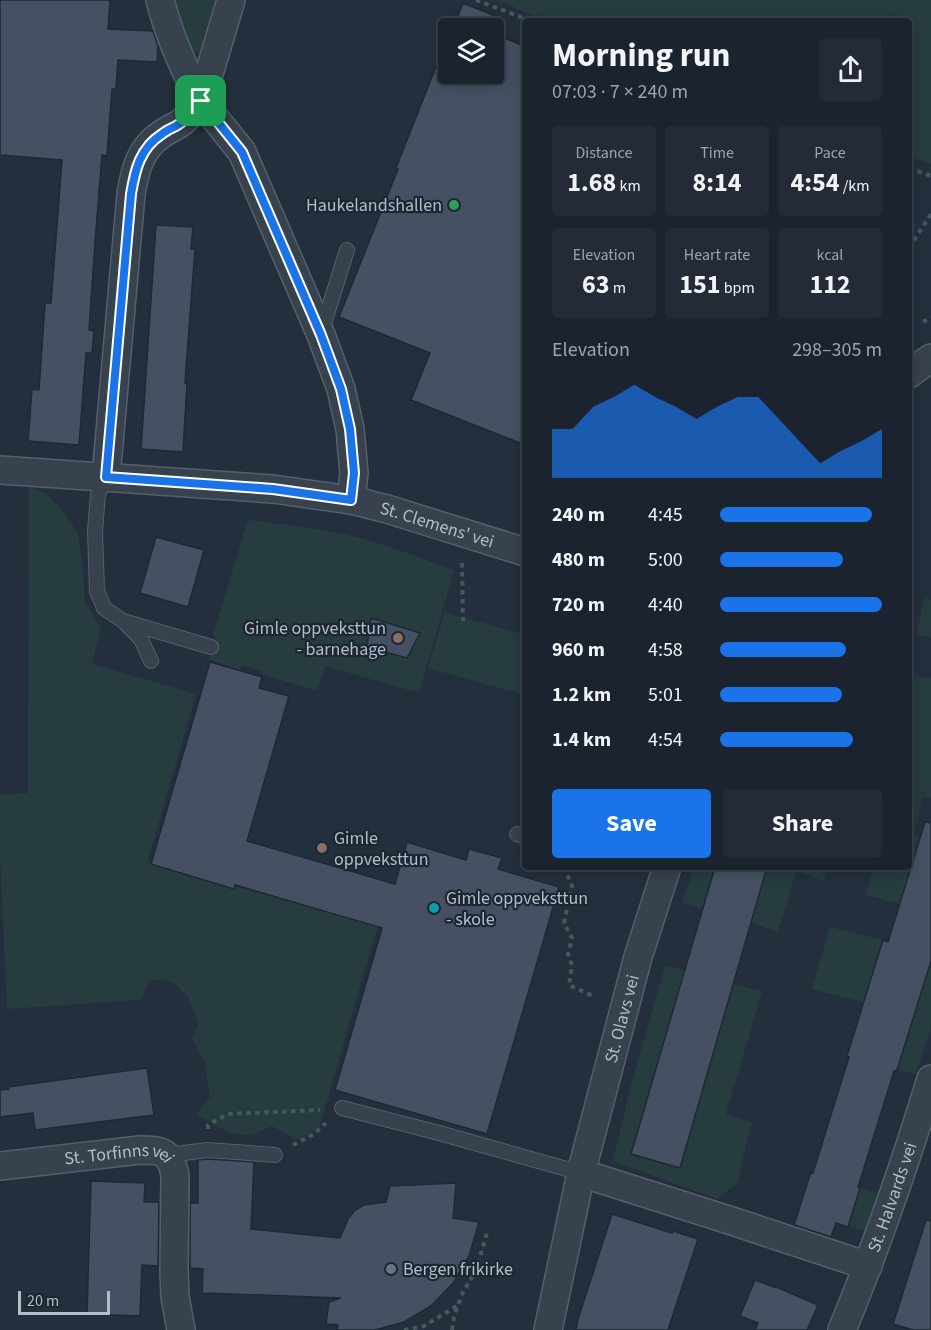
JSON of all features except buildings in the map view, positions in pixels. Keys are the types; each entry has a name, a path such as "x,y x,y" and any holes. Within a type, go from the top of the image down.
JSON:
{"street":[{"path":"160,0 165,22 183,66 201,101 242,152 321,335 341,389 350,429 354,473 351,500"},
{"path":"106,477 134,173 140,158 150,144 159,135 181,123 201,101 231,0"},
{"path":"912,372 931,358"},
{"name":"St. Clemens' vei","path":"0,470 273,489 351,500 522,551"},
{"name":"St. Olavs vei","path":"548,1330 581,1173 638,957 665,870"},
{"name":"St. Halvards vei","path":"842,1330 923,1130 931,1079"},
{"name":"St. Torfinns vei","path":"0,1166 140,1150 156,1150 168,1155 175,1175 175,1297 181,1330"},
{"name":"St. Halvards vei","path":"581,1173 868,1266"}],"lane":[{"path":"321,335 347,250"},
{"path":"106,477 98,494 95,531 96,591 104,608 123,621 141,639 152,661"},
{"path":"123,621 211,647"},
{"path":"342,1108 581,1173"},
{"path":"168,1155 207,1150 275,1155"}],"path":[{"path":"476,0 523,18"},
{"path":"912,169 931,176"},
{"path":"912,243 931,214"},
{"path":"923,322 931,317"},
{"path":"462,560 463,621"},
{"path":"565,870 572,886 564,923 572,938 568,954 572,965 569,985 595,997"},
{"path":"202,1151 208,1125 228,1114 342,1108"},
{"path":"275,1155 314,1134 342,1108"},
{"path":"452,1330 462,1292 476,1271 488,1229"},
{"path":"404,1330 424,1326 458,1306"}],"green space":[{"path":"172,0 217,0 200,55 182,45"},
{"path":"496,0 931,0 931,164 912,157 912,18 541,18"},
{"path":"29,486 45,493 61,509 78,533 85,602 101,628 92,664 196,694 148,860 378,925 319,1128 296,1140 272,1126 251,1135 230,1133 196,1114 210,1098 205,1062 192,1039 198,1024 189,998 172,981 149,980 141,1000 7,1009 0,855 0,795 28,793"},
{"path":"248,520 344,534 454,570 419,693 325,666 317,691 262,674 263,671 242,665 240,670 209,660 215,637 213,635"},
{"path":"924,598 931,600 931,637 916,635"},
{"path":"445,612 522,634 522,694 428,668"},
{"path":"912,675 931,678 931,798 923,797 914,835 921,837 912,866"},
{"path":"693,870 714,870 703,909 682,903"},
{"path":"766,870 827,870 824,881 796,871 778,932 751,923"},
{"path":"872,870 911,870 900,904 866,895"},
{"path":"830,927 883,940 871,979 921,994 931,961 931,1028 916,1074 897,1070 909,1033 866,1003 812,989"},
{"path":"665,966 685,970 631,1154 679,1168 733,984 762,991 726,1114 752,1122 737,1183 717,1199 613,1161 631,1085"},
{"path":"858,1187 878,1193 867,1231 847,1226"}],"place":[{"name":"Haukelandshallen","path":"454,205"},
{"name":"Gimle oppveksttun - barnehage","path":"398,638"},
{"name":"Gimle oppveksttun","path":"322,848"},
{"name":"Gimle oppveksttun - skole","path":"434,908"},
{"name":"Bergen frikirke","path":"391,1269"}],"route":[{"path":"201,101 242,152 321,335 341,389 350,429 354,473 351,500 273,489 106,477 134,173 140,158 150,144 159,135 181,123 201,101"}]}
